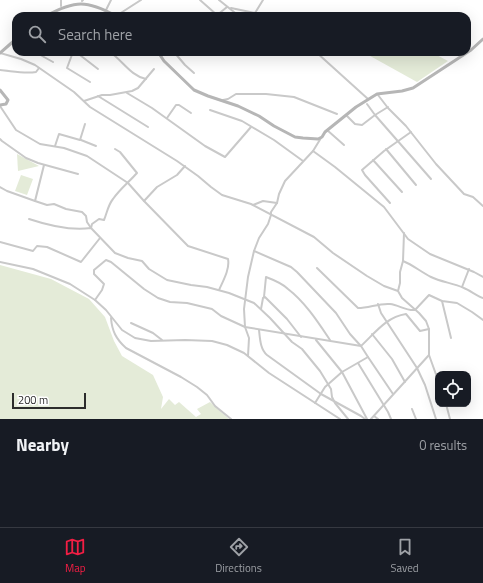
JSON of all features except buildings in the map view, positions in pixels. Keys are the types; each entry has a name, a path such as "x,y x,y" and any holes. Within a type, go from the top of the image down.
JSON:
{"main road":[{"path":"52,12 60,6 70,2 83,1 94,3 109,12"},
{"path":"471,50 483,39"},
{"path":"0,53 11,43"},
{"path":"161,56 194,90 238,106 259,116 295,137 318,139 322,137 327,130 368,98 378,94 413,88 462,56"},
{"path":"0,90 8,100 6,104 0,105"}],"street":[{"path":"60,6 61,0"},
{"path":"106,10 111,0"},
{"path":"122,12 141,0"},
{"path":"200,0 213,12"},
{"path":"219,0 227,7 244,12"},
{"path":"256,12 263,0"},
{"path":"220,12 227,7"},
{"path":"231,8 234,12"},
{"path":"0,53 26,61 39,68 74,92 97,112 185,166 211,188 222,195 253,205 314,237 333,253 367,276 384,286 398,291 426,321 429,329 430,355 435,371"},
{"path":"42,56 53,62"},
{"path":"72,56 67,68 90,82"},
{"path":"81,56 98,69"},
{"path":"115,56 125,64 135,76 146,79"},
{"path":"177,56 194,73"},
{"path":"321,56 368,98"},
{"path":"0,70 20,73 34,73 39,68"},
{"path":"84,101 98,96 127,93 138,88 154,69"},
{"path":"127,93 167,118 205,146 225,157 251,126"},
{"path":"220,100 228,100 236,94 266,94 294,97 336,114"},
{"path":"378,94 388,108 411,132 436,164 464,194 473,197 483,206"},
{"path":"98,96 148,127"},
{"path":"367,104 431,179"},
{"path":"0,105 16,130 40,144 54,146 87,156 128,183 188,246 228,259 229,262 219,290"},
{"path":"167,118 176,105 179,105 191,113"},
{"path":"346,115 359,126 388,108"},
{"path":"210,110 242,121 274,140 303,161"},
{"path":"80,140 85,124"},
{"path":"327,130 344,145"},
{"path":"390,203 362,172 363,168 386,149 411,132"},
{"path":"54,146 59,134 96,146"},
{"path":"248,357 250,352 249,338 245,327 244,309 248,277 254,251 272,215 271,212 285,181 313,151 322,137"},
{"path":"0,138 26,158 44,165 78,174"},
{"path":"91,228 92,224 99,219 104,220 107,209 112,200 120,189 137,173 120,152 114,149"},
{"path":"386,149 416,185"},
{"path":"313,151 384,207 408,239 430,254 469,269 483,277"},
{"path":"373,160 402,192"},
{"path":"35,201 44,165"},
{"path":"144,201 157,187 177,175 185,166"},
{"path":"0,187 7,191 47,205 54,204 66,209 82,212 86,216 87,222 91,228 115,253 142,261 149,269 167,280 190,285 207,286 254,304 261,309 317,367 328,385 335,403 348,419"},
{"path":"253,205 263,202 276,202"},
{"path":"29,219 41,223 68,227 84,229 91,228"},
{"path":"398,291 403,261 404,232"},
{"path":"0,242 33,251 37,246 47,247 81,262 100,237"},
{"path":"254,251 291,267 297,272 336,313 350,334 361,346 393,394"},
{"path":"95,300 104,284 94,274 94,270 106,260 112,262 144,289 158,298 170,302 187,303 212,309 221,316 245,327 316,340 331,340 361,346"},
{"path":"403,261 413,265 430,277 462,287 483,298"},
{"path":"0,262 33,269 70,284 95,300 129,336 144,340 212,341 227,345 248,357 269,373 340,419"},
{"path":"317,268 358,308 378,304 390,304 408,311 415,310 429,295 442,302 457,303 483,320"},
{"path":"462,287 469,269"},
{"path":"261,309 266,277 279,282 289,289 313,315 331,340"},
{"path":"264,297 268,299 287,318 301,337"},
{"path":"442,302 451,338"},
{"path":"378,304 381,313 388,321 417,368 425,385 436,419"},
{"path":"361,346 372,334 388,321 406,314 420,331 429,329"},
{"path":"111,316 113,332 126,348 197,387 215,406 231,419"},
{"path":"131,323 153,333 163,341"},
{"path":"259,330 263,352 321,394 366,419"},
{"path":"372,334 392,359 405,382"},
{"path":"316,340 342,372 366,419"},
{"path":"371,419 430,355"},
{"path":"315,403 323,390 342,372 368,358"},
{"path":"358,363 391,419"},
{"path":"447,407 450,419"},
{"path":"412,409 416,419"},
{"path":"374,416 378,419"}],"green space":[{"path":"370,56 439,56 448,61 417,82"},
{"path":"17,154 39,166 18,171"},
{"path":"21,175 33,179 27,195 15,191"},
{"path":"0,265 51,279 89,299 105,317 114,341 122,356 153,375 163,397 161,409 169,399 175,405 179,402 196,417 201,414 197,409 210,402 229,419 0,419"}]}
